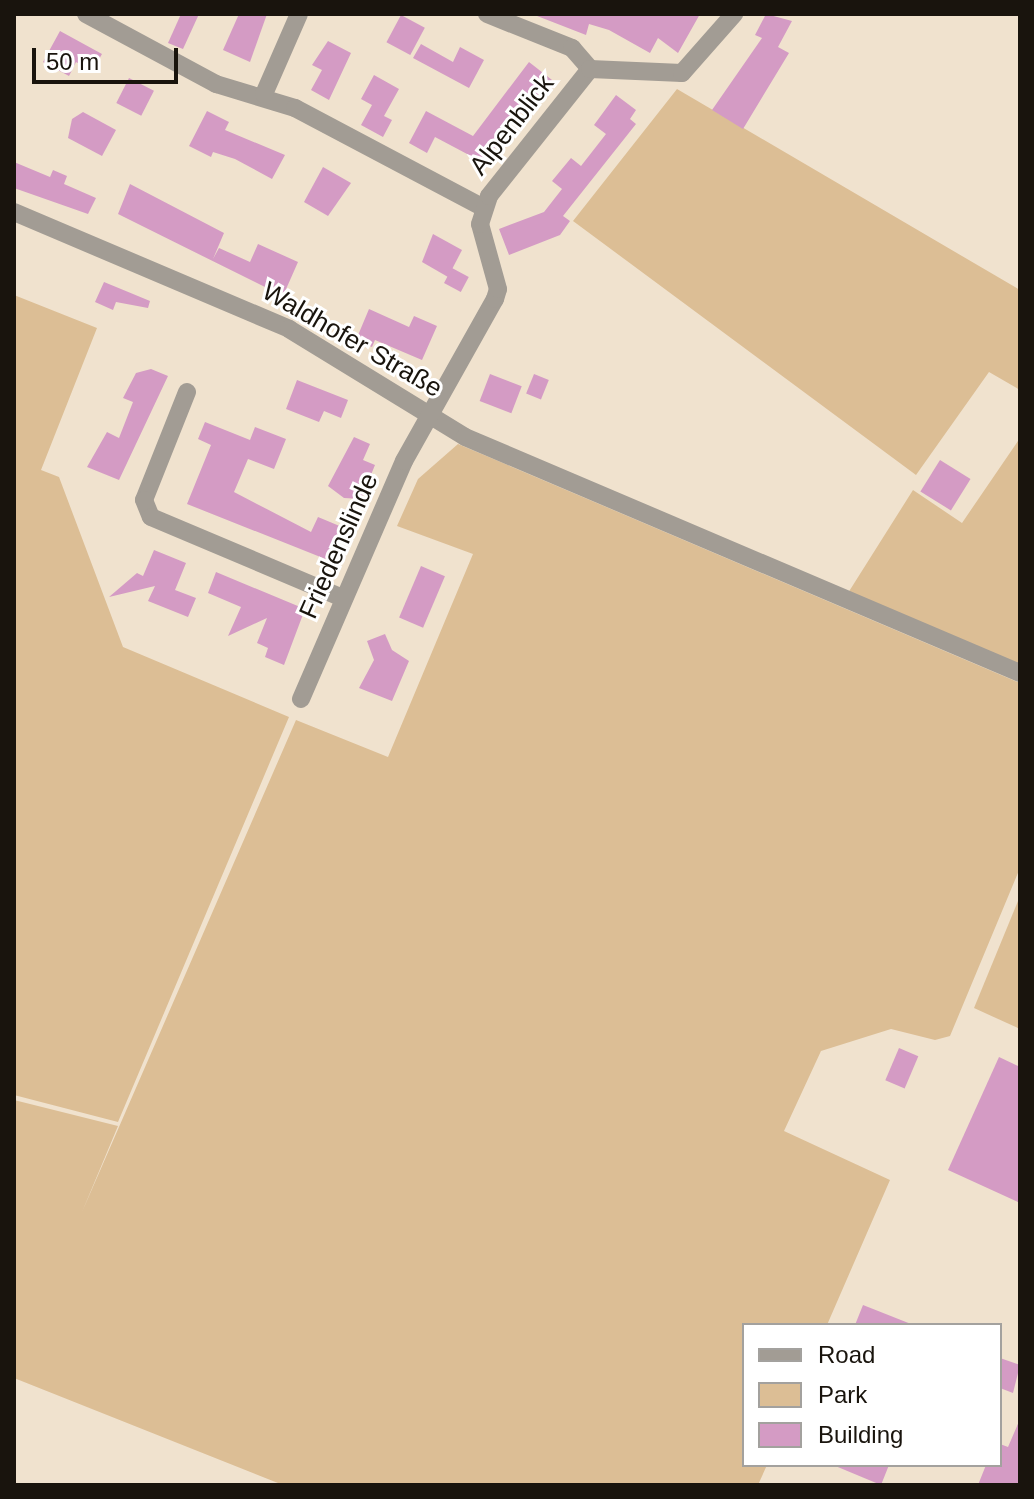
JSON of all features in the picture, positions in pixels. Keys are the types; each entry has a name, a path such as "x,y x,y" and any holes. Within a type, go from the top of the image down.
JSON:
{"street":[{"path":"86,14 216,84 264,94 484,208"},
{"path":"264,94 299,14"},
{"path":"487,14 572,48 590,69"},
{"name":"Alpenblick","path":"427,415 498,289 481,235 484,208 590,69 682,73 734,14"},
{"name":"Waldhofer Straße","path":"14,212 227,298 427,415 659,524 1020,673"},
{"path":"187,392 144,500 151,517 343,598"},
{"name":"Friedenslinde","path":"301,699 343,598 427,415"}],"green space":[{"path":"677,89 1020,290 1020,390 989,372 916,475 573,221"},
{"path":"14,295 97,328 41,470 59,477 123,647 289,717 118,1122 14,1095"},
{"path":"1020,438 1020,664 848,593 913,490 962,523"},
{"path":"458,444 1020,683 1020,868 950,1036 935,1040 891,1029 821,1051 784,1131 890,1180 828,1323 742,1323 742,1467 766,1467 758,1485 283,1485 14,1378 14,1100 118,1126 82,1212 296,720 388,757 473,554 397,526 418,479"},
{"path":"1020,901 1020,1029 974,1008"}],"building":[{"path":"181,14 199,14 183,49 168,43"},
{"path":"239,14 267,14 250,62 223,50"},
{"path":"532,14 700,14 678,53 658,38 650,53 609,30 589,24 586,35"},
{"path":"766,14 792,21 778,47 789,53 743,129 712,110 762,38 755,35"},
{"path":"401,15 425,28 410,55 386,42"},
{"path":"60,31 102,54 92,71 76,62 69,76 43,62"},
{"path":"328,41 351,53 329,100 311,90 322,70 312,65"},
{"path":"421,44 453,62 460,47 484,60 469,88 413,58"},
{"path":"529,62 552,80 503,132 486,164 435,137 427,153 409,143 426,111 473,136"},
{"path":"374,75 399,89 384,116 392,120 383,137 361,125 372,105 361,99"},
{"path":"129,78 154,91 141,116 116,103"},
{"path":"616,95 636,110 630,119 636,124 563,216 570,221 560,235 509,255 499,229 544,212 562,189 552,181 571,158 581,166 606,134 594,125"},
{"path":"207,111 229,122 225,130 285,155 272,179 235,159 213,152 211,157 189,146"},
{"path":"83,112 116,130 102,156 68,138 72,119"},
{"path":"14,162 50,177 53,170 67,176 64,184 96,198 88,214 14,188"},
{"path":"323,167 351,183 328,216 304,202"},
{"path":"130,184 224,233 213,259 219,248 250,262 258,244 298,262 283,296 118,214"},
{"path":"433,234 462,250 448,277 422,262"},
{"path":"452,268 469,277 461,292 444,283"},
{"path":"104,282 150,301 148,308 116,302 113,310 95,302"},
{"path":"369,309 409,327 414,316 437,326 422,360 375,340 372,347 356,340"},
{"path":"151,369 168,376 119,480 87,467 107,432 119,438 133,402 123,398 136,373"},
{"path":"490,374 522,386 511,413 480,401"},
{"path":"534,374 549,380 541,399 526,393"},
{"path":"297,380 348,400 341,418 324,411 319,422 286,409"},
{"path":"205,422 250,440 255,427 286,439 274,469 248,459 234,492 311,532 318,517 342,527 328,560 187,504 211,445 198,439"},
{"path":"354,437 370,444 363,460 375,465 361,499 344,498 328,486"},
{"path":"940,460 971,479 951,510 920,491"},
{"path":"154,550 186,563 175,590 196,598 188,617 148,601 155,586 109,597 137,573 143,576"},
{"path":"421,566 445,576 423,628 399,618"},
{"path":"216,572 305,609 284,665 265,657 268,648 257,643 267,618 228,636 241,607 208,593"},
{"path":"385,634 392,650 409,661 392,701 359,688 374,660 367,641"},
{"path":"899,1048 918,1056 905,1088 885,1080"},
{"path":"999,1057 1020,1067 1020,1203 948,1170"},
{"path":"863,1305 908,1323 856,1323"},
{"path":"1002,1359 1020,1365 1013,1393 1002,1389"},
{"path":"1020,1419 1020,1485 978,1485 985,1467 1002,1467 1002,1445 1008,1447"},
{"path":"838,1467 888,1467 881,1485"}]}
